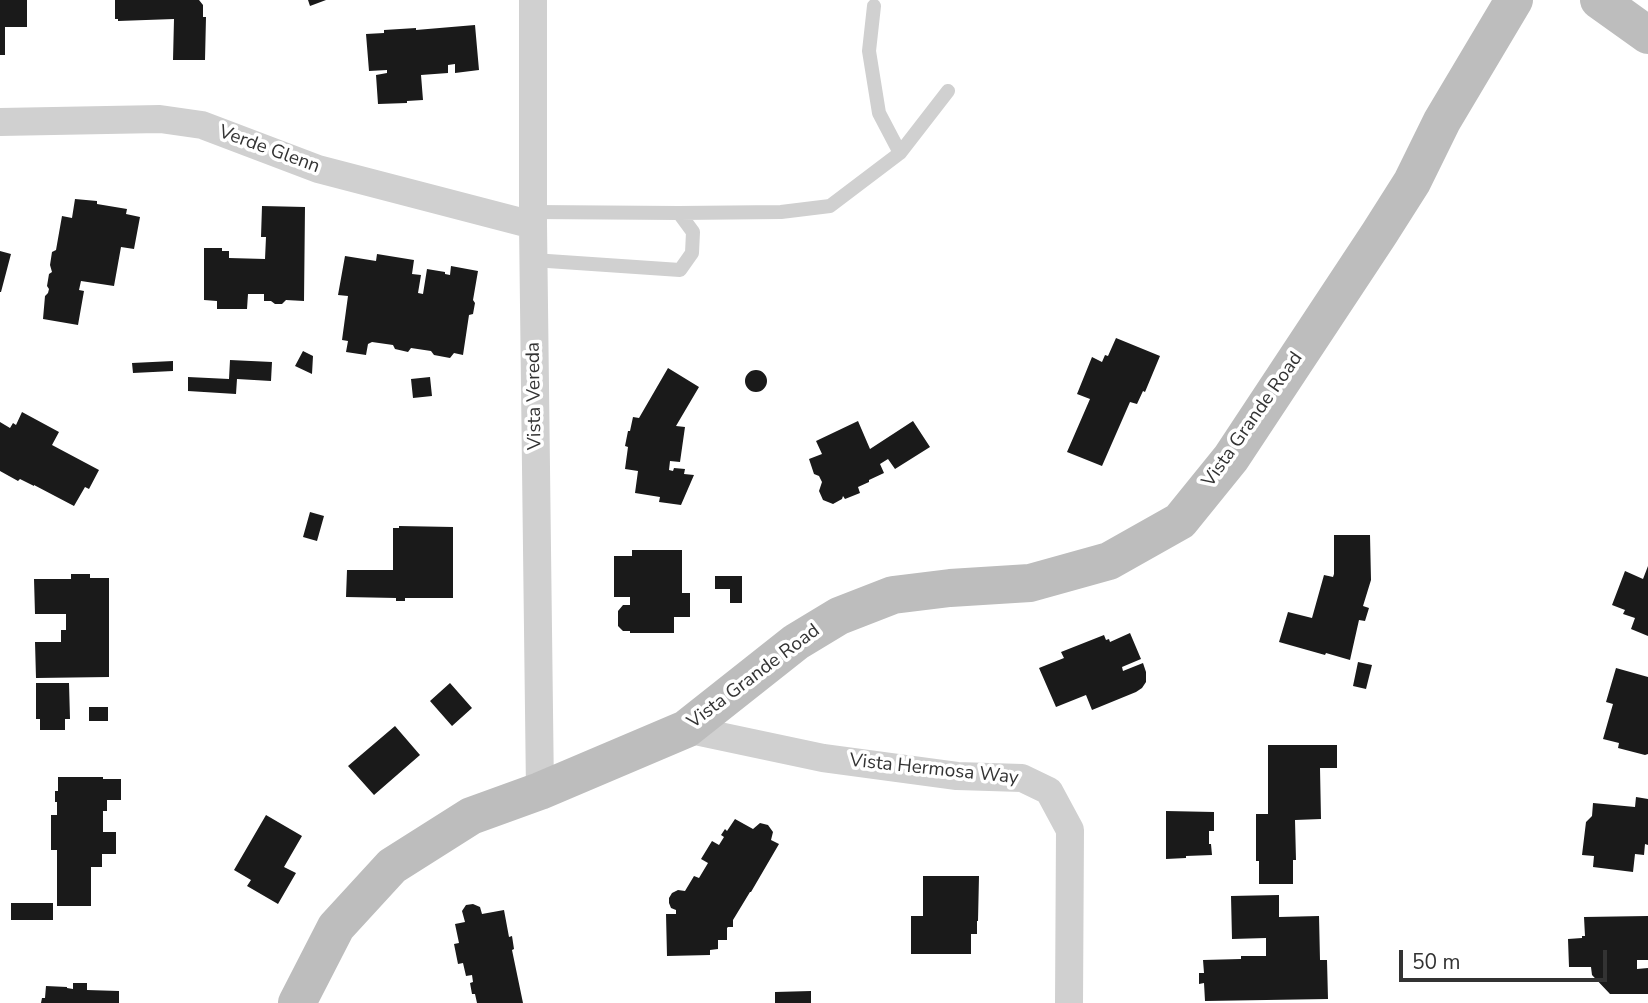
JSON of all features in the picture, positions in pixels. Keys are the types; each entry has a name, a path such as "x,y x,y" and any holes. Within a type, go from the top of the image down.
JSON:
{"street":[{"name":"Vista Vereda","path":"533,0 533,260 540,791"},
{"name":"Vista Grande Road","path":"297,1003 336,927 392,866 471,816 540,791 686,729 796,642 839,616 893,595 1030,583 1109,561 1180,521 1231,458 1412,182 1442,121 1514,0"},
{"path":"1599,0 1648,35"},
{"name":"Verde Glenn","path":"0,122 160,119 202,125 318,169 533,219"},
{"name":"Vista Hermosa Way","path":"686,729 823,758 957,776 1023,778 1049,791 1070,830 1069,1003"}],"lane":[{"path":"874,6 869,51 879,113 900,153"},
{"path":"533,219 781,212 830,206 900,153 948,91"},
{"path":"533,260 680,270 692,253 693,232 679,213"}],"building":[{"path":"0,0 27,0 27,27 5,27 5,55 0,55"},
{"path":"115,0 199,0 203,5 203,17 206,17 205,60 173,60 174,19 118,21 115,19"},
{"path":"308,0 326,0 310,6"},
{"path":"475,25 479,70 455,73 455,64 448,65 448,73 421,75 423,100 378,104 376,75 387,73 387,70 369,71 366,34 384,33 384,30"},
{"path":"75,199 97,201 97,204 127,209 126,214 140,217 134,249 121,247 114,286 81,281 79,290 84,291 78,325 43,319 49,274 52,272 52,252 56,250 62,216 72,218"},
{"path":"262,206 305,207 304,301 286,300 282,304 275,304 264,301 264,294 248,294 247,309 217,309 217,301 204,300 204,248 222,248 222,251 229,251 229,258 265,259 266,237 261,237"},
{"path":"0,251 11,254 1,292 0,292"},
{"path":"377,254 414,260 412,274 421,275 418,293 423,294 427,269 450,275 451,266 478,271 473,300 475,303 473,314 469,315 463,355 454,353 450,358 411,348 408,352 395,349 393,345 372,342 368,344 366,355 346,352 348,341 342,340 348,296 338,295 345,256 376,261"},
{"path":"1116,338 1160,356 1145,392 1143,391 1137,404 1130,402 1102,466 1067,452 1090,399 1077,394 1092,357 1102,362 1105,355 1108,356"},
{"path":"303,351 313,356 312,374 295,366"},
{"path":"230,360 272,362 271,381 237,379 236,394 188,391 188,377 229,379"},
{"path":"173,361 173,371 133,373 132,363"},
{"path":"668,368 699,387 676,426 685,427 680,462 670,461 669,470 685,469 684,474 694,475 681,505 659,502 660,497 635,493 638,471 625,469 628,447 625,446 633,417 639,418"},
{"path":"756,370 764,373 767,381 764,389 756,392 748,389 745,381 748,373"},
{"path":"430,377 432,396 413,398 411,379"},
{"path":"22,412 59,432 52,445 99,470 89,489 85,487 74,506 0,471 0,422 10,428 13,423 16,425"},
{"path":"858,421 870,449 913,421 930,447 895,469 888,459 880,464 884,473 858,487 860,493 845,499 843,496 833,504 823,500 819,491 822,482 819,476 814,474 809,459 822,454 816,441"},
{"path":"310,512 324,516 317,541 303,537"},
{"path":"453,527 453,598 405,598 405,601 396,601 396,598 346,597 347,570 393,570 393,528"},
{"path":"1334,535 1370,535 1371,580 1363,606 1369,608 1365,621 1359,620 1350,660 1279,642 1288,612 1312,618 1324,575 1333,577 1334,574"},
{"path":"632,550 682,550 682,593 690,593 690,617 674,617 674,633 630,633 618,626 618,611 623,605 630,605 630,597 614,597 614,556 632,556"},
{"path":"1648,566 1648,636 1631,629 1635,618 1623,614 1625,610 1612,605 1625,571 1643,579"},
{"path":"71,574 109,578 109,677 36,678 35,642 61,642 61,630 66,630 66,614 35,614 34,579 71,579"},
{"path":"715,576 742,576 742,603 730,603 730,589 715,589"},
{"path":"1130,633 1141,659 1122,667 1123,671 1143,663 1146,682 1142,688 1092,710 1086,695 1056,707 1039,668 1064,658 1061,652 1104,635 1110,642"},
{"path":"1358,662 1372,665 1366,689 1353,686"},
{"path":"1616,668 1648,677 1648,754 1618,748 1619,743 1603,739 1613,704 1606,702"},
{"path":"36,683 69,683 70,719 65,719 65,730 40,730 40,719 36,719"},
{"path":"450,683 472,708 452,726 430,701"},
{"path":"89,707 108,707 108,721 89,721"},
{"path":"395,726 420,755 374,795 348,766"},
{"path":"1268,745 1337,745 1337,768 1320,768 1321,819 1295,820 1296,860 1293,860 1293,884 1259,884 1256,814 1268,814"},
{"path":"58,777 121,779 121,800 107,800 107,811 103,811 103,832 116,832 116,854 102,854 102,867 91,867 91,906 57,906 57,850 51,850 51,815 57,815 55,791 58,791"},
{"path":"1636,797 1648,799 1648,845 1645,844 1644,855 1635,854 1633,872 1593,867 1594,856 1582,855 1586,822 1592,816 1593,803 1635,807"},
{"path":"1166,811 1214,812 1214,831 1209,831 1212,855 1166,859"},
{"path":"266,815 302,836 284,867 296,873 278,904 247,886 251,880 234,870"},
{"path":"735,819 753,829 760,823 768,825 773,832 771,840 779,844 733,920 733,927 727,928 727,940 718,940 718,949 710,950 710,955 667,956 666,914 676,914 676,910 671,908 669,898 678,890 685,891 694,876 699,878 708,863 701,859 712,841 719,845 724,837 721,835"},
{"path":"923,876 979,876 977,934 971,934 971,954 911,954 911,916 923,916"},
{"path":"1279,895 1279,917 1319,916 1320,960 1327,960 1328,999 1205,1001 1204,983 1199,984 1199,973 1204,973 1203,960 1266,956 1266,938 1232,939 1231,896"},
{"path":"11,903 53,903 53,920 11,920"},
{"path":"466,905 480,907 482,914 504,910 509,937 512,936 512,950 523,1003 477,1003 475,994 472,994 472,975 466,976 463,963 458,964 454,944 459,943 455,924 465,922 462,911"},
{"path":"1648,916 1648,960 1637,960 1637,969 1648,968 1648,994 1610,994 1592,975 1591,967 1569,967 1568,939 1585,936 1584,917"},
{"path":"73,983 87,983 87,990 119,991 119,1003 41,1003 42,998 45,998 46,986 73,989"},
{"path":"811,991 811,1003 775,1003 775,992"}]}
